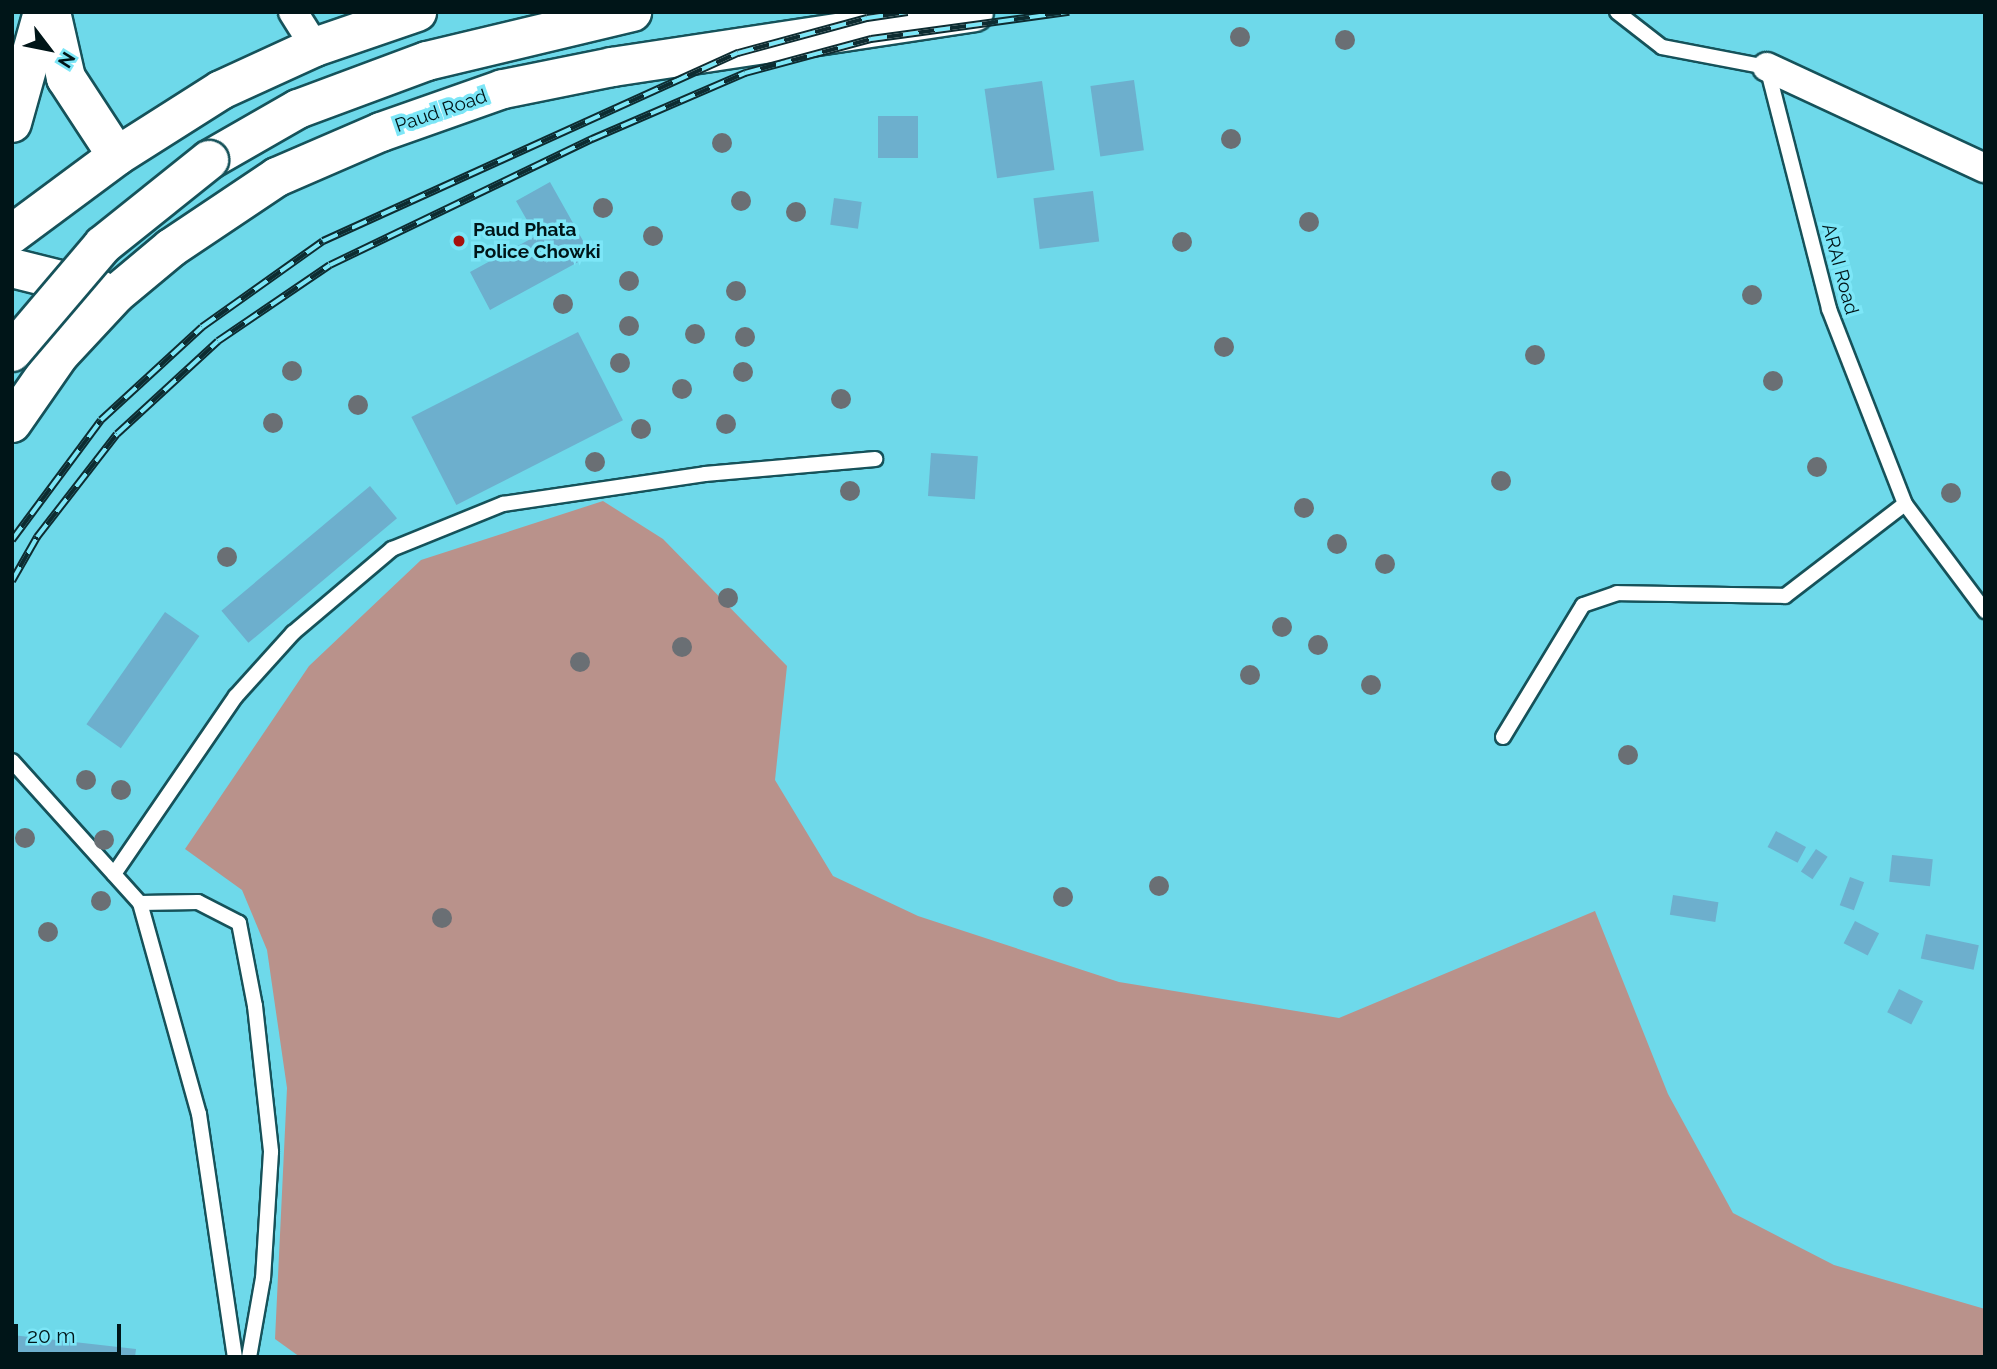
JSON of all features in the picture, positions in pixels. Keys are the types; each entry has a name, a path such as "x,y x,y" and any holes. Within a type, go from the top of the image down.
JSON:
{"main road":[{"path":"12,123 43,12"},
{"path":"51,12 65,78 117,156"},
{"path":"12,234 117,156 221,90 316,47 416,12"},
{"name":"Paud Road","path":"12,423 60,354 116,294 171,248 277,177 381,132 503,89 612,66 974,12"},
{"path":"12,352 103,245 209,160 298,109 427,61 627,14"},
{"path":"12,268 116,294"}],"street":[{"path":"293,12 316,47"},
{"path":"1767,67 1985,168"}],"lane":[{"path":"1617,12 1662,47 1767,67"},
{"name":"ARAI Road","path":"1767,67 1829,309 1905,505 1985,611"},
{"path":"114,874 236,696 293,633 392,549 503,504 705,474 876,459"},
{"path":"1503,737 1583,606 1617,593 1785,596 1905,505"},
{"path":"12,761 140,904 199,1114 235,1357"},
{"path":"140,904 198,902 239,923 255,1006 271,1153 263,1278 249,1357"}],"shaded area":[{"path":"603,501 663,539 787,666 775,780 833,876 918,916 1119,982 1339,1018 1595,911 1668,1094 1733,1213 1834,1265 1985,1309 1985,1357 300,1357 275,1339 287,1088 267,950 242,890 185,849 309,666 421,560"}],"building":[{"path":"1134,80 1144,150 1100,156 1090,86"},
{"path":"1042,81 1055,170 997,178 985,89"},
{"path":"878,116 918,116 918,158 878,158"},
{"path":"550,182 591,255 490,310 470,272 536,236 516,201"},
{"path":"1093,191 1099,242 1040,249 1033,198"},
{"path":"834,198 862,202 858,229 830,225"},
{"path":"578,332 623,420 456,505 411,417"},
{"path":"931,453 978,456 975,499 928,496"},
{"path":"370,486 397,518 248,643 221,611"},
{"path":"165,612 199,636 121,748 86,724"},
{"path":"1776,831 1806,847 1798,863 1768,847"},
{"path":"1816,849 1828,857 1813,879 1801,871"},
{"path":"1892,855 1933,859 1930,886 1889,882"},
{"path":"1850,877 1864,882 1854,910 1840,905"},
{"path":"1673,895 1718,902 1715,922 1670,915"},
{"path":"1855,921 1879,933 1868,956 1844,943"},
{"path":"1926,934 1979,945 1974,970 1921,958"},
{"path":"1899,989 1923,1001 1911,1024 1887,1012"},
{"path":"12,1335 136,1349 135,1357 12,1357"}],"railway":[{"path":"12,540 101,420 202,327 323,241 738,53 867,18 908,12"},
{"path":"12,581 37,537 117,434 218,341 330,265 592,139 745,73 871,39 1069,12"}],"place":[{"name":"Paud Phata Police Chowki","path":"459,241"}]}
